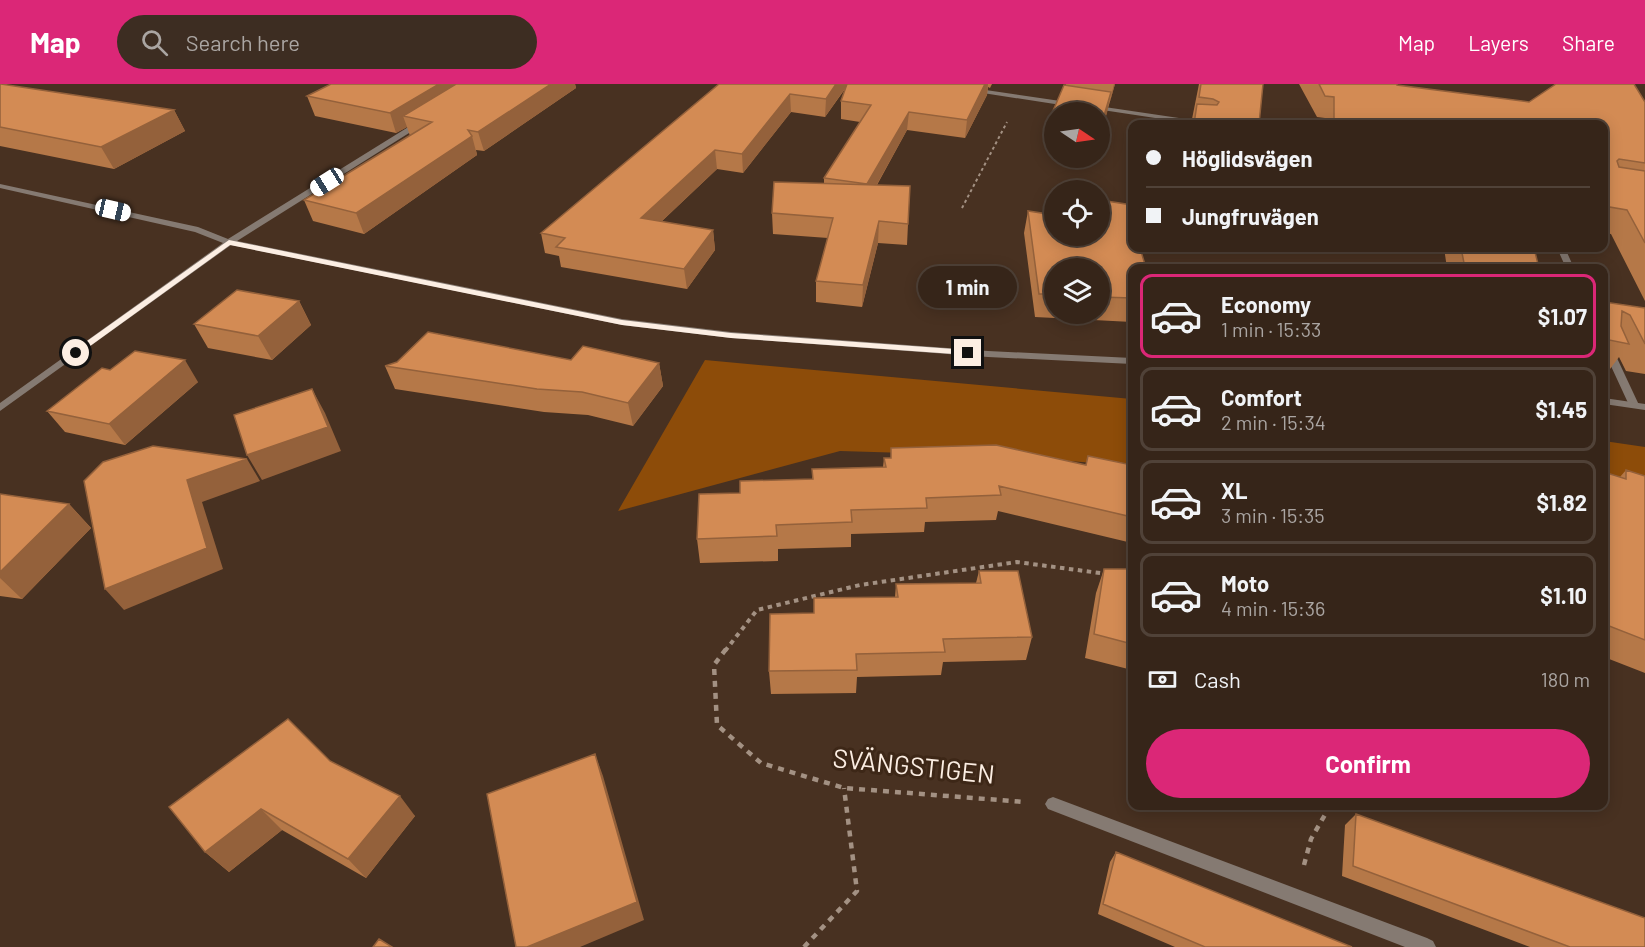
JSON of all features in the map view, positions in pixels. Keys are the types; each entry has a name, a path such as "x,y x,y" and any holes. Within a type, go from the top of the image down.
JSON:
{"street":[{"path":"967,89 1179,120"},
{"path":"0,408 229,242 426,121"},
{"path":"0,186 198,230 229,242 622,322 743,336 988,354 1128,361"},
{"path":"1608,349 1639,406"},
{"path":"1608,402 1639,406"},
{"path":"1053,804 1427,947"}],"path":[{"path":"962,208 1021,97"},
{"name":"SVÄNGSTIGEN","path":"1053,804 844,788 761,763 717,725 714,665 757,610 860,585 1017,562 1110,574"},
{"path":"804,947 857,891 844,788"},
{"path":"1295,896 1311,839 1328,810"}],"shaded area":[{"path":"705,360 1128,399 1128,466 1007,456 840,451 618,511"},
{"path":"1608,442 1645,447 1645,486 1608,480"}],"building":[{"path":"0,84 174,110 101,147 0,127"},
{"path":"331,84 439,84 390,113 307,96"},
{"path":"456,84 551,84 478,132 468,130 472,136 356,213 304,200 432,122 403,116"},
{"path":"719,84 836,84 826,99 790,94 742,154 715,150 641,218 713,230 684,269 556,247 565,238 541,233"},
{"path":"847,84 985,84 967,120 909,112 867,184 824,178 871,105 841,101"},
{"path":"1201,84 1263,84 1259,120 1195,120 1197,104 1217,105 1219,102 1199,97"},
{"path":"1319,84 1397,84 1529,102 1556,84 1634,84 1645,102 1645,163 1619,159 1617,161 1619,167 1645,171 1645,243 1627,210 1608,207 1608,120 1334,120 1334,97 1325,96"},
{"path":"1064,85 1111,92 1108,102 1057,102"},
{"path":"774,182 910,186 908,224 879,221 863,285 816,281 833,218 772,213"},
{"path":"1110,202 1128,204 1128,252 1141,252 1145,264 1128,264 1128,298 1110,297 1110,258 1044,258 1044,294 1039,294 1028,211 1044,213 1044,246 1110,246"},
{"path":"1462,252 1535,252 1538,264 1464,264"},
{"path":"237,290 299,301 258,336 194,324"},
{"path":"1608,303 1645,308 1645,344 1630,315 1622,311 1621,326 1629,344 1608,340"},
{"path":"428,332 571,360 583,346 659,363 628,403 582,392 537,389 385,366 397,362"},
{"path":"135,351 185,360 109,424 47,411 102,368 110,370"},
{"path":"312,389 328,427 247,455 234,415"},
{"path":"996,445 1086,465 1088,456 1128,464 1128,516 999,486 1001,495 926,498 927,508 851,510 852,522 776,525 777,536 697,539 699,494 740,493 740,481 813,479 812,469 886,467 884,458 891,458 891,448"},
{"path":"153,446 247,459 187,480 207,548 105,589 84,481 103,462"},
{"path":"1626,470 1645,476 1645,640 1608,626 1608,473 1626,479"},
{"path":"0,494 69,504 0,572"},
{"path":"1104,569 1128,569 1128,643 1094,634"},
{"path":"979,571 1018,571 1032,637 943,639 945,652 856,654 857,670 769,671 770,614 814,613 814,598 898,597 896,584 981,583"},
{"path":"288,719 330,761 400,796 348,859 261,809 205,852 169,807"},
{"path":"595,754 637,902 527,947 516,947 487,794"},
{"path":"1356,814 1645,918 1645,947 1570,947 1353,866"},
{"path":"1116,852 1352,947 1205,947 1103,904"},
{"path":"379,939 392,947 373,947"}],"route":[{"path":"76,353 229,242 622,322 731,335 968,353"}]}
